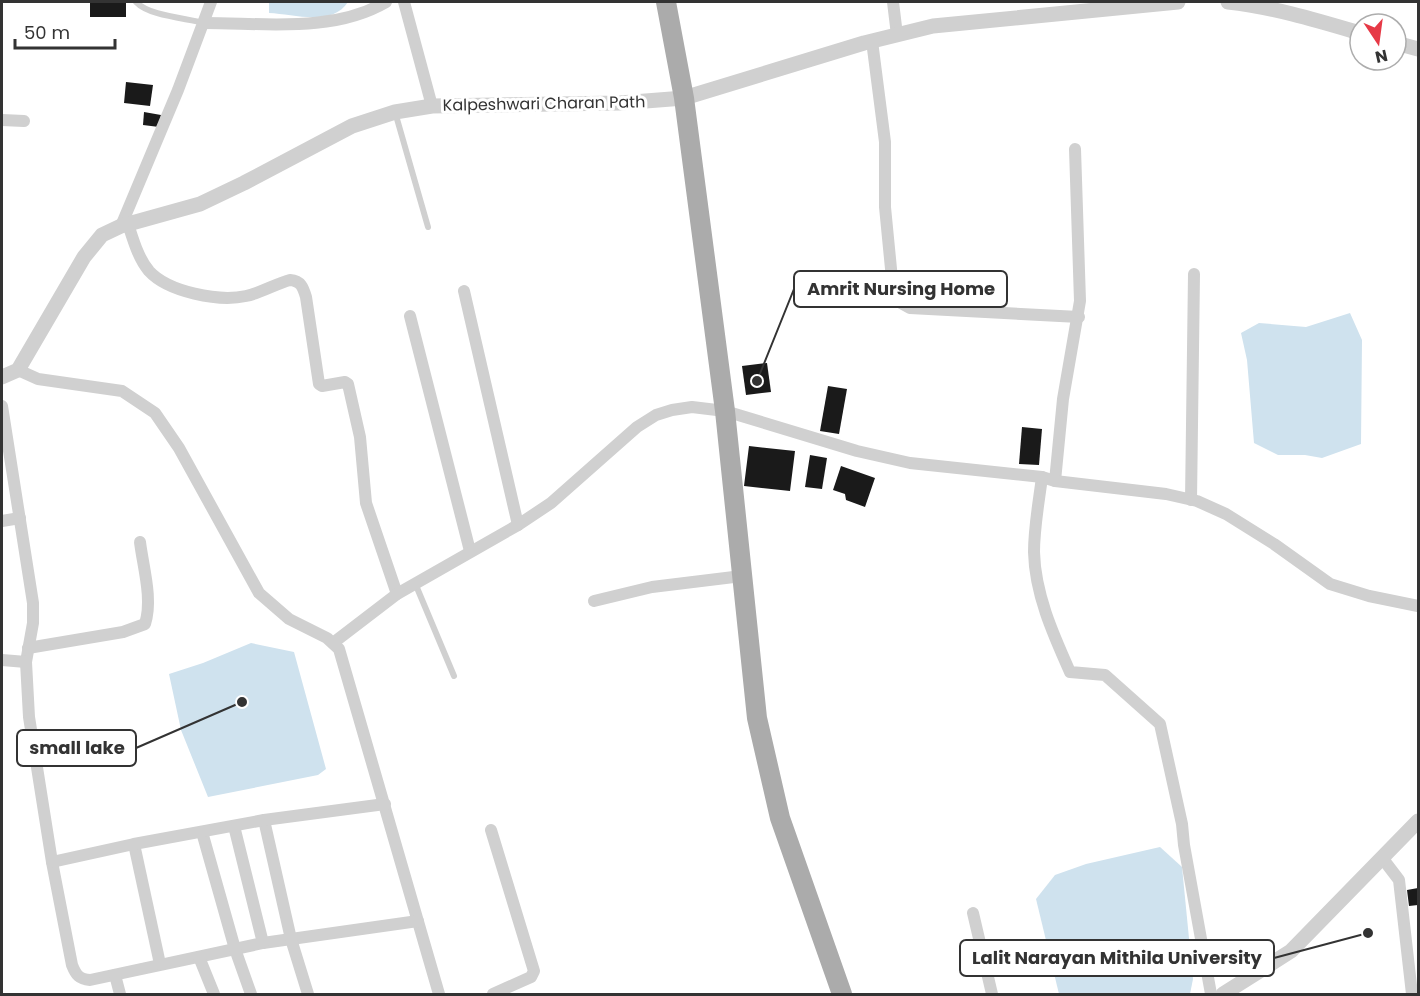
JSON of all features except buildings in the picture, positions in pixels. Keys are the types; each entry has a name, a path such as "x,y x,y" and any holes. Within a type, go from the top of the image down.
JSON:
{"main road":[{"path":"666,2 684,98 725,411 757,717 780,818 842,994"}],"street":[{"path":"211,2 205,23 124,225 150,272 159,280 176,288 203,295 240,297 256,294 290,280 295,280 302,285 306,297 319,384 322,386 345,382 348,384 360,437 366,503 398,594"},
{"path":"205,23 319,23 348,18 386,2"},
{"path":"405,2 432,106"},
{"path":"893,2 897,35"},
{"name":"Kalpeshwari Charan Path","path":"18,370 84,257 102,235 124,225 200,204 352,126 395,112 432,106 620,103 684,98 872,41 933,26 1178,2"},
{"path":"1228,2 1279,10 1348,30"},
{"path":"872,41 885,142 885,207 892,279 901,303 910,308 1079,317"},
{"path":"2,120 24,122"},
{"path":"1055,481 1063,399 1079,317 1081,285 1075,149"},
{"path":"1191,500 1194,274"},
{"path":"464,291 518,525"},
{"path":"410,316 470,551"},
{"path":"2,377 18,370 38,379 122,391 154,413 179,448 259,593 289,619 333,643 339,649 440,994"},
{"path":"2,406 33,603 33,623 26,662 29,717 52,862 72,965 76,974 82,979 90,980 263,943 418,921"},
{"path":"333,643 398,594 518,525 550,503 637,427 656,415 692,407 725,411 857,451 910,462 1042,477 1055,481 1166,494 1191,500 1226,514 1274,544 1330,584 1368,596 1419,606"},
{"path":"1042,477 1034,552 1049,626 1070,672 1104,675 1160,724 1182,824 1210,994"},
{"path":"2,521 20,518"},
{"path":"28,648 123,632 145,624 148,615 148,601 140,542"},
{"path":"594,601 652,587 742,576"},
{"path":"2,660 26,662"},
{"path":"52,862 264,820 384,804"},
{"path":"264,820 291,939 308,994"},
{"path":"1223,994 1291,951 1419,821"},
{"path":"234,826 263,943"},
{"path":"490,830 534,971 531,976 493,994"},
{"path":"202,832 235,950 251,994"},
{"path":"134,844 160,964"},
{"path":"1383,859 1399,880 1412,994"},
{"path":"973,913 992,994"},
{"path":"199,957 214,994"},
{"path":"115,975 120,994"}],"lane":[{"path":"136,2 151,11 205,23"},
{"path":"395,112 428,226"},
{"path":"416,583 454,676"}],"water":[{"path":"269,2 348,2 341,10 332,14 312,17 269,13"},
{"path":"1350,313 1362,340 1361,444 1322,458 1305,455 1278,455 1254,443 1247,360 1241,333 1259,323 1306,327"},
{"path":"251,643 294,652 326,769 318,775 208,797 181,730 169,674"},
{"path":"1160,847 1182,867 1193,979 1190,994 1059,994 1036,899 1055,875 1086,864"}],"place":[{"name":"Amrit Nursing Home","path":"757,381"},
{"name":"small lake","path":"242,702"},
{"name":"Lalit Narayan Mithila University","path":"1368,933"}]}
